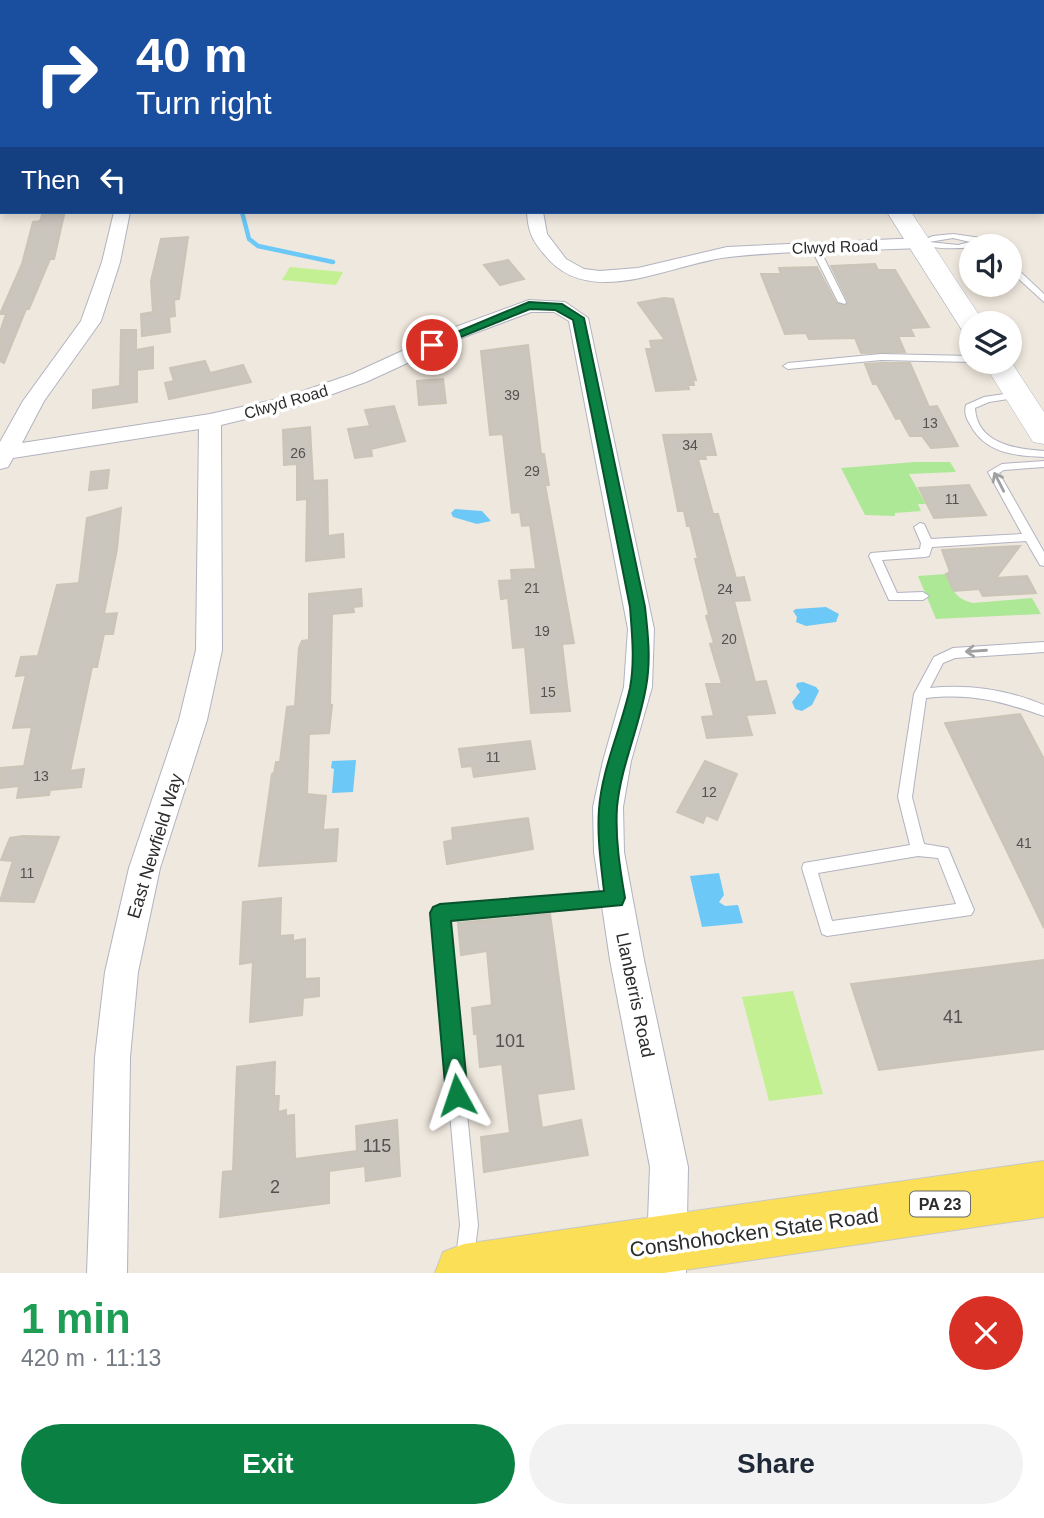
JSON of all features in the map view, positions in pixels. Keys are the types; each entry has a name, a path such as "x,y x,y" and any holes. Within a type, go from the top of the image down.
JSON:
{"main road":[{"name":"Conshohocken State Road","path":"463,1273 666,1259 1044,1189"}],"street":[{"path":"1,455 34,401 92,321 114,253 122,214"},
{"name":"Clwyd Road","path":"535,214 538,235 546,248 565,267 600,278 627,275 727,252 920,243"},
{"path":"900,214 964,311"},
{"name":"Clwyd Road","path":"1,455 210,421 330,390 521,308 544,304 558,306"},
{"name":"Llanberris Road","path":"558,306 575,314 580,322 641,629 638,687 617,761 608,807 609,852 615,898 669,1167 670,1207 666,1259"},
{"path":"1005,374 1044,435"},
{"name":"East Newfield Way","path":"107,1273 114,1042 119,988 129,931 148,856 201,703 206,676 209,650 210,421"}],"lane":[{"path":"920,243 939,247 959,246"},
{"path":"816,248 842,302"},
{"path":"1022,278 1044,299"},
{"path":"788,366 881,357 959,359"},
{"path":"1018,395 987,399 970,407 969,412 975,426 992,445 1002,449 1044,454"},
{"path":"1044,464 1002,467 993,472 1044,562"},
{"path":"920,527 927,543 925,553 876,556 893,597 923,596"},
{"path":"927,543 1030,537"},
{"path":"918,850 905,797 920,694 938,660 953,653 1044,647"},
{"path":"920,694 950,690 1024,702 1044,711"},
{"path":"918,850 943,852 966,910 827,929 809,868 918,850"},
{"path":"463,1273 469,1225 440,913 615,898"}],"green space":[{"path":"290,267 343,272 336,285 282,280"},
{"path":"950,462 956,472 909,474 926,504 918,504 921,511 895,513 895,516 865,515 841,468"},
{"path":"946,574 961,599 973,603 1032,598 1041,614 936,619 918,576"},
{"path":"793,991 823,1094 769,1101 742,997"}],"water":[{"path":"455,509 482,511 491,521 477,524 453,517 451,513"},
{"path":"826,607 839,614 836,622 806,626 796,622 797,617 793,611 796,609"},
{"path":"803,682 819,691 812,705 802,711 795,709 792,702 800,692 797,683"},
{"path":"356,760 353,792 332,793 332,761"},
{"path":"719,873 724,895 719,902 725,906 738,905 743,923 702,927 690,876"}],"building":[{"path":"42,214 64,215 54,259 50,259 4,363 0,361 0,332 6,314 0,314 22,264 33,222 40,221"},
{"path":"188,237 179,299 174,300 175,316 169,317 170,332 142,336 141,314 153,312 151,281 161,239"},
{"path":"508,260 524,279 500,285 484,265"},
{"path":"875,264 878,270 895,270 929,327 910,328 914,336 898,336 905,352 861,353 855,338 809,339 806,333 785,334 761,274 781,274 779,268 817,267 836,303 846,306 848,301 831,266"},
{"path":"673,299 696,380 693,379 694,385 688,385 689,389 656,391 646,349 652,349 650,341 665,340 638,303"},
{"path":"121,330 136,330 136,350 153,347 153,368 137,370 137,402 93,408 93,390 120,386"},
{"path":"528,345 541,454 544,454 549,485 545,485 574,643 562,644 570,711 531,713 525,647 513,648 508,598 501,599 499,581 512,580 511,570 536,569 530,525 522,526 520,512 512,513 503,434 490,435 481,351"},
{"path":"205,361 210,373 243,365 251,382 169,399 165,383 174,381 170,368"},
{"path":"910,363 929,407 937,406 958,446 931,448 922,436 910,436 900,418 896,419 877,384 873,384 865,364"},
{"path":"443,379 446,403 419,405 417,381"},
{"path":"394,406 405,441 371,449 372,456 355,458 348,429 370,426 365,410"},
{"path":"310,427 313,481 327,480 328,536 343,534 344,557 306,561 307,499 297,500 297,464 284,465 283,430"},
{"path":"711,434 716,455 705,455 706,459 698,459 713,514 718,514 736,578 744,577 750,600 734,601 755,682 766,681 775,713 746,715 752,735 707,738 702,717 714,716 706,684 722,684 710,644 714,643 695,559 698,559 684,511 678,511 663,435"},
{"path":"109,470 107,488 89,490 91,472"},
{"path":"969,485 986,515 934,518 919,488"},
{"path":"121,508 117,549 104,614 117,613 113,634 104,634 97,667 92,667 70,771 84,769 81,787 50,790 49,795 17,798 19,786 0,788 0,768 24,766 32,727 13,728 26,675 16,676 21,657 38,656 57,585 79,583 87,518"},
{"path":"1020,546 996,578 1027,576 1036,593 983,596 979,589 954,591 946,574 950,572 942,550"},
{"path":"361,589 362,606 353,607 354,612 332,614 332,705 329,733 309,734 307,794 326,796 323,830 338,829 336,861 259,866 272,774 276,762 280,762 287,707 295,706 299,648 302,641 309,640 309,594"},
{"path":"1020,714 1044,759 1044,928 945,723"},
{"path":"530,741 535,769 474,777 472,766 462,767 459,749"},
{"path":"705,761 737,774 717,820 706,815 703,823 677,812"},
{"path":"528,818 533,849 447,864 444,842 453,840 452,828"},
{"path":"59,837 34,902 0,901 13,861 1,860 10,838"},
{"path":"281,898 280,936 293,935 293,941 305,939 305,979 319,978 319,996 303,998 302,1015 250,1022 253,962 240,964 243,902"},
{"path":"550,914 574,1089 537,1094 542,1128 581,1120 588,1155 484,1172 481,1137 510,1133 502,1064 480,1067 477,1034 474,1034 472,1008 492,1005 487,951 461,955 458,923"},
{"path":"1044,960 1044,1049 879,1070 851,984"},
{"path":"275,1062 274,1096 279,1096 278,1112 286,1110 286,1116 294,1115 295,1159 357,1151 356,1126 397,1120 400,1176 366,1181 365,1166 329,1171 329,1203 220,1217 223,1172 233,1171 237,1067"}],"waterway":[{"path":"243,214 249,239 258,246 333,262"}],"route":[{"path":"432,345 493,318 529,306 558,306 578,318 638,607 642,647 638,687 617,761 608,807 609,852 615,898 440,913 457,1095"}]}
